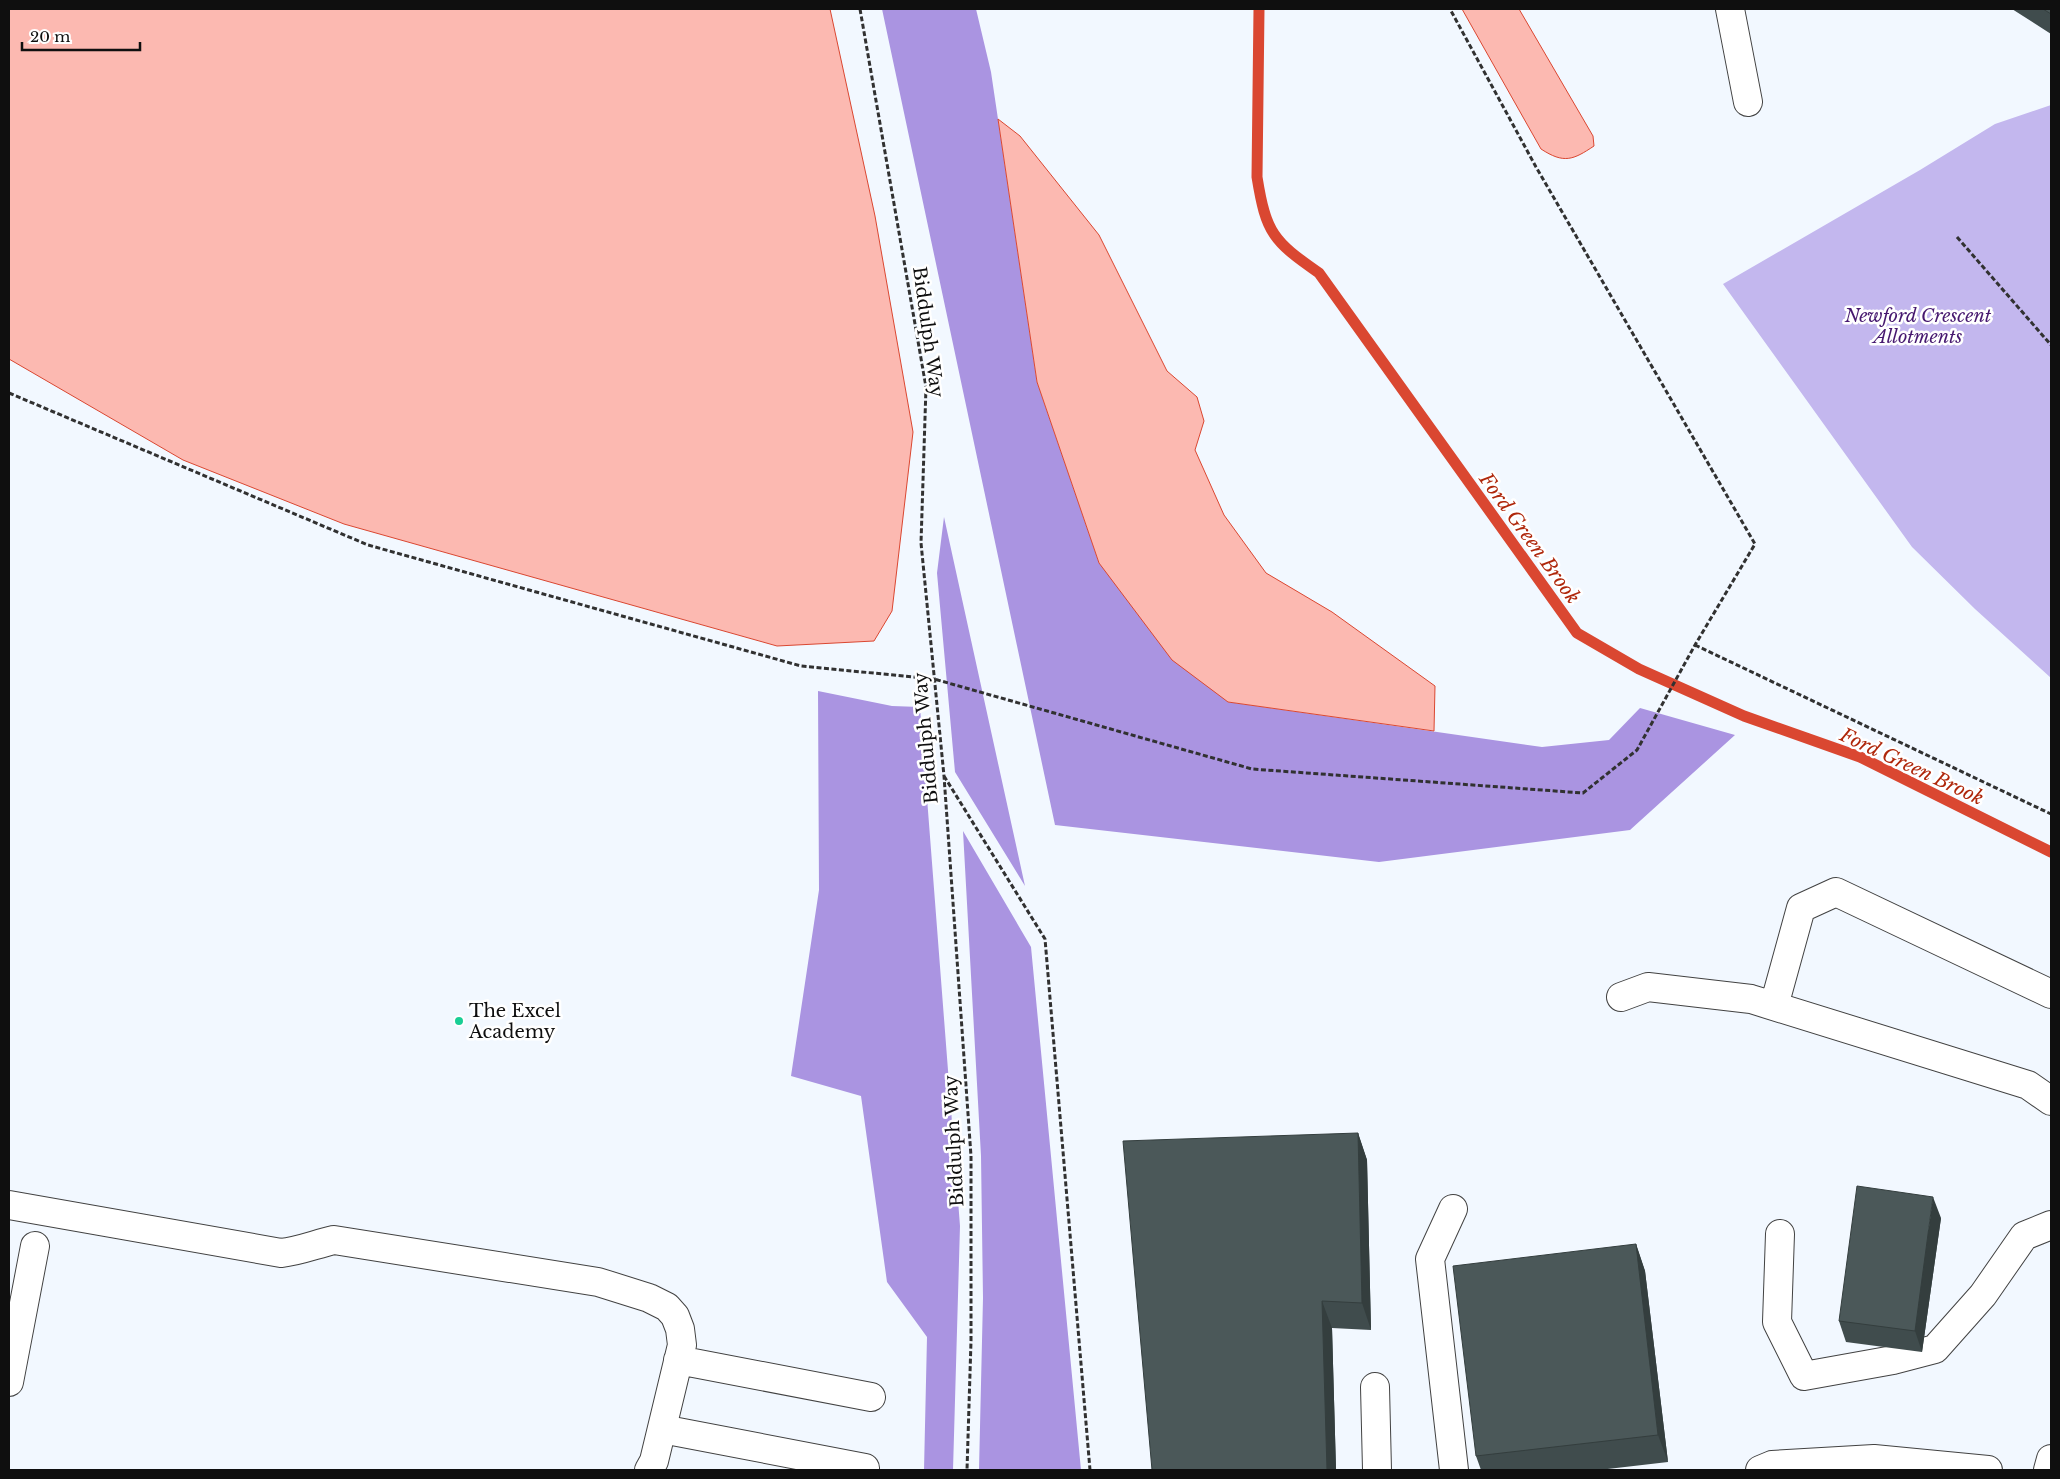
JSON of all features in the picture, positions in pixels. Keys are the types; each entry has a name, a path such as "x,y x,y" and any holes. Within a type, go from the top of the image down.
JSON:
{"street":[{"path":"1730,9 1748,102"},
{"path":"1774,1006 1801,908 1836,892 2051,994"},
{"path":"1621,997 1648,987 1751,999 2028,1085 2051,1101"},
{"path":"9,1205 281,1253 298,1252 334,1240 598,1282 649,1298 667,1306 675,1316 680,1329 682,1345 654,1461 649,1470"},
{"path":"1453,1209 1430,1259 1454,1470"},
{"path":"1780,1234 1778,1322 1804,1376 1893,1360 1935,1349 1983,1295 2024,1236 2051,1225"},
{"path":"9,1382 34,1246"},
{"path":"678,1360 871,1397"},
{"path":"1375,1386 1377,1470"},
{"path":"662,1429 865,1468"},
{"path":"1760,1470 1772,1465 1874,1459 1988,1470"},
{"path":"2048,1470 2051,1459"}],"path":[{"name":"Biddulph Way","path":"860,9 926,387 921,543 944,776 971,1156 972,1341 967,1470"},
{"path":"9,393 368,545 802,666 934,679 1252,769 1583,793 1637,750 1695,645 1755,544 1536,167 1450,9"},
{"path":"1957,237 2051,345"},
{"path":"1695,645 2051,814"},
{"path":"1661,705 1691,652"},
{"path":"944,776 1044,939 1090,1470"}],"green space":[{"name":"Newford Crescent Allotments","path":"2051,105 2051,678 1975,609 1912,547 1723,284 1920,170 1995,124"}],"shaded area":[{"path":"9,9 830,9 875,216 913,432 892,611 874,641 777,646 344,524 183,460 9,359"},
{"path":"882,9 976,9 991,72 1037,382 1099,563 1228,702 1542,747 1609,740 1640,708 1735,735 1630,830 1379,862 1055,825"},
{"path":"1462,9 1519,9 1593,136 1594,146 1574,157 1568,158 1556,157 1541,149"},
{"path":"998,119 1020,136 1099,235 1167,371 1197,397 1204,421 1195,450 1224,515 1266,573 1332,612 1435,686 1434,731 1228,702 1172,660 1099,563 1037,382"},
{"path":"944,517 1025,886 955,772 937,573"},
{"path":"818,691 892,706 920,707 960,1226 953,1470 924,1470 927,1337 887,1282 861,1096 791,1076 819,890"},
{"path":"963,831 1031,947 1081,1470 979,1470 983,1298 981,1156"}],"building":[{"path":"2043,9 2051,9 2051,14"},
{"path":"1358,1133 1362,1303 1322,1301 1327,1470 1152,1470 1123,1141"},
{"path":"1857,1186 1933,1197 1915,1331 1839,1321"},
{"path":"1636,1244 1658,1435 1476,1456 1453,1266"}],"waterway":[{"name":"Ford Green Brook","path":"1259,9 1257,177 1268,224 1274,234 1291,252 1319,273 1577,633 1639,669 1744,716 1860,757 2051,852"}],"place":[{"name":"The Excel Academy","path":"459,1021"}]}
